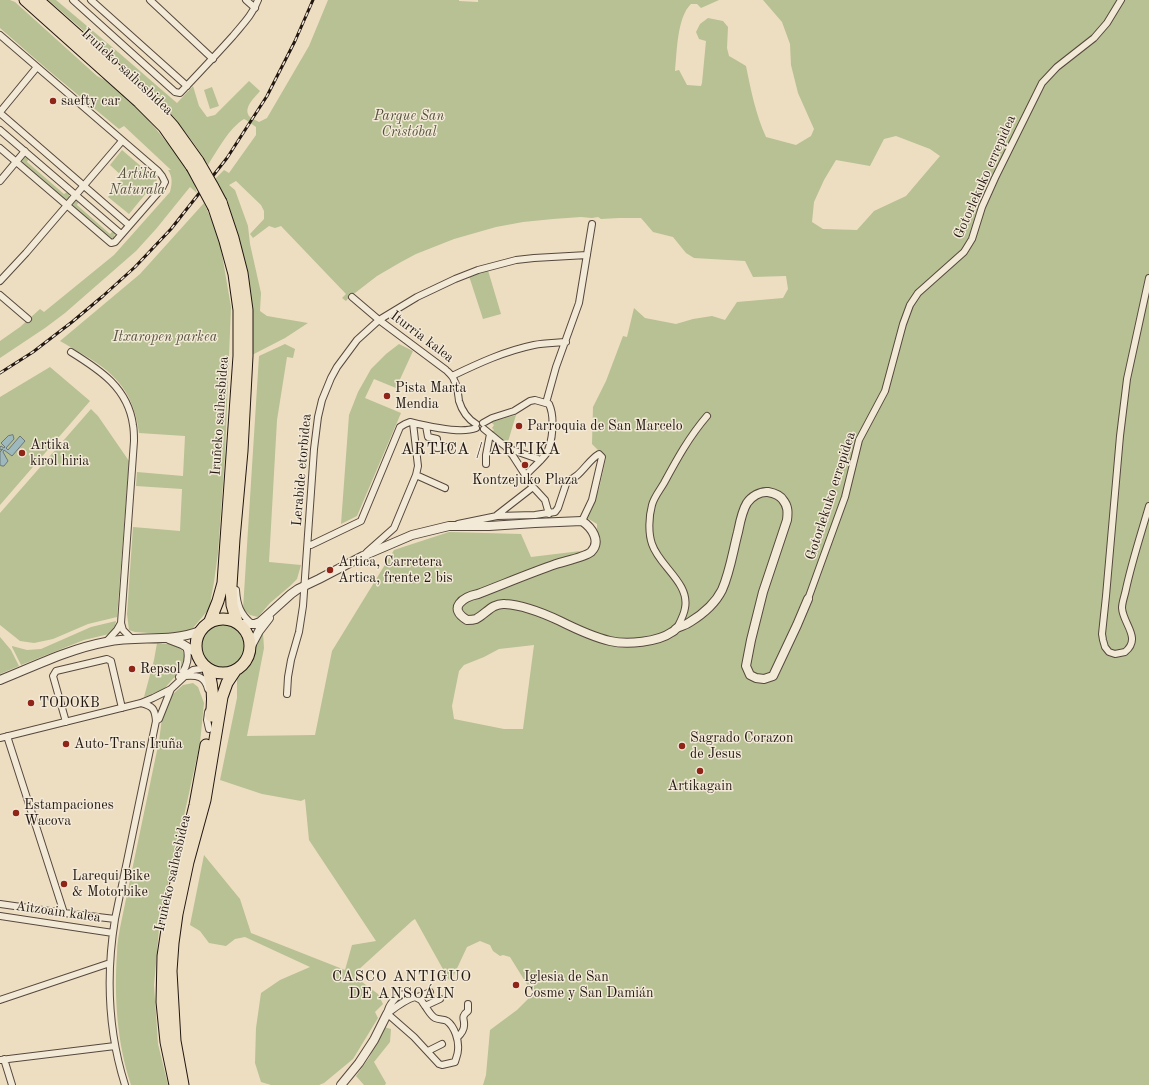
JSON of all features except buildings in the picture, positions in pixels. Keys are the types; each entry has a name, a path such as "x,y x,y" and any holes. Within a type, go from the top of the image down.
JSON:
{"highway":[{"path":"19,0 90,63 110,75"},
{"name":"Iruñeko saihesbidea","path":"25,0 139,102 164,127 195,164"},
{"name":"Iruñeko saihesbidea","path":"38,0 146,96 172,126 195,164 233,238 240,266 247,310 247,356 242,451 231,586 232,605 243,623"},
{"path":"44,0 88,40 109,63"},
{"name":"Iruñeko saihesbidea","path":"210,622 223,583 239,356 239,310 234,274 217,205"},
{"path":"219,618 229,618 243,623 250,641 250,648 245,662 235,671 226,673 218,673 207,669 200,662 197,653 197,638 200,631 204,626 219,618"},
{"name":"Iruñeko saihesbidea","path":"175,1085 166,1042 162,1002 163,956 171,902 195,805 213,706 213,685 207,669"},
{"name":"Iruñeko saihesbidea","path":"183,1085 175,1041 171,971 173,943 177,914 187,869 205,800 222,697 227,683 235,671"}],"street":[{"path":"73,0 175,92 180,93 213,59 250,16 258,0"},
{"path":"91,0 187,86"},
{"path":"150,0 213,59"},
{"path":"246,0 255,8"},
{"name":"Gotorlekuko errepidea","path":"808,599 845,497 859,440 885,391 903,324 910,305 918,293 964,252 972,239 982,207 995,178 1042,83 1058,67 1094,38 1107,23 1121,0"},
{"path":"0,35 158,171 165,182 162,188 115,242 111,243 0,148"},
{"path":"37,67 0,112 129,225"},
{"path":"0,130 121,234"},
{"path":"0,281 26,253 122,141"},
{"path":"0,181 25,151"},
{"path":"546,403 556,367 579,303 592,224"},
{"name":"Lerabide etorbidea","path":"287,694 291,660 299,632 303,606 314,449 318,417 322,400 337,367 357,340 379,320 417,297 454,279 495,265 522,259 587,255"},
{"path":"1149,278 1127,379 1120,436 1102,634 1102,640 1109,652 1115,654 1125,652 1131,645 1131,631 1125,622 1122,607 1149,506"},
{"path":"0,295 28,319"},
{"name":"Iturria kalea","path":"352,297 379,320 441,366 452,376 456,386 459,402 465,414 471,421 480,426 506,447"},
{"path":"452,376 476,364 504,353 535,345 566,342"},
{"path":"71,352 101,371 117,388 129,410 133,426 134,441 121,623 123,630 131,638"},
{"path":"308,545 311,545 361,521 400,428 405,424 412,423 445,430 471,430 492,418 514,412 530,401 535,400 549,404 552,411 551,440 546,453 526,475"},
{"path":"677,628 685,608 686,601 680,585 661,560 652,545 649,524 652,504 680,453 697,427 707,416"},
{"path":"363,556 394,528 416,475 418,466 412,423"},
{"path":"426,426 428,437 437,439 437,448 449,447"},
{"path":"486,464 490,434"},
{"path":"506,447 541,460"},
{"path":"506,447 545,500 550,514"},
{"path":"454,526 496,516 550,514 555,512 558,508 567,481 577,476 594,457 599,454 602,457 592,500 582,521"},
{"path":"416,475 445,488"},
{"path":"496,516 534,487"},
{"path":"243,623 260,622 264,620 298,589 363,556 412,535 442,527 454,526 489,526 582,521 588,524 595,538 595,544 592,551 585,556 557,564 469,596 463,599 460,604 458,609 459,613 467,620 475,619 497,605 512,605 540,612 585,633 612,642 637,642 651,640 673,632 677,628 690,623 709,608 716,599 722,590 727,574 742,515 748,502 756,495 765,492 782,498 788,511 787,520 763,592 751,640 746,666 750,675 756,678 764,679 772,676 808,599"},
{"path":"250,648 259,632 280,604"},
{"path":"107,642 121,623"},
{"path":"0,680 80,648 131,638 168,639 200,631"},
{"path":"168,639 186,646 197,653"},
{"path":"160,714 156,702 160,695 182,674 188,663 189,656 186,646"},
{"path":"66,722 53,676 56,671 107,659 111,661 122,708"},
{"path":"160,695 171,689 193,670 207,669"},
{"path":"185,676 197,676 206,682 209,692 207,720 209,730"},
{"path":"156,721 159,719 171,689"},
{"path":"0,738 141,703 156,702"},
{"path":"126,1085 115,1046 110,999 110,963 113,932 156,721 154,711 150,706 141,703"},
{"path":"8,736 64,913"},
{"name":"Aitzoain kalea","path":"0,904 116,919"},
{"name":"Aitzoain kalea","path":"0,916 113,932"},
{"path":"0,1000 110,963"},
{"path":"341,1085 359,1063 374,1040 387,1014 402,1002 430,992"},
{"path":"387,1014 414,1037 439,1064 442,1065 455,1062 458,1051 457,1038 452,1028 447,1022 430,1014 421,1000 415,997"},
{"path":"425,1006 440,999"},
{"path":"457,1038 464,1027 463,1018 468,1011 468,1004"},
{"path":"428,1051 442,1044"},
{"path":"12,1085 2,1059 115,1046"}],"green space":[{"path":"0,0 10,0 15,2 97,76 114,85 146,117 175,152 191,174 197,193 190,187 136,251 65,313 0,358 0,341 20,327 40,309 44,312 114,255 170,192 172,181 168,170 171,170 124,126 119,129 0,28"},
{"name":"Parque San Cristóbal","path":"48,0 56,0 177,103 193,86 199,106 207,117 215,115 249,81 260,91 249,105 247,111 251,118 259,122 267,118 309,46 328,0 459,0 478,2 478,0 719,0 701,8 697,4 691,4 686,10 678,35 675,71 679,70 687,85 701,86 706,41 699,39 696,32 700,24 708,18 723,21 728,27 727,48 729,56 746,66 752,94 762,129 766,137 796,145 811,136 814,129 798,93 791,65 790,44 782,22 763,0 1149,0 1149,1085 483,1085 486,1075 490,1030 517,1010 533,994 510,957 503,955 500,956 493,951 490,945 480,941 467,947 452,979 449,980 415,919 356,972 358,979 378,994 383,1004 375,1012 378,1018 353,1059 324,1083 319,1085 271,1085 261,1082 255,1063 256,1028 261,993 280,980 310,967 245,937 235,939 226,946 209,943 200,931 190,925 204,855 240,899 251,933 345,970 352,945 376,941 309,840 305,799 301,801 262,794 220,780 237,698 237,677 252,663 257,642 263,633 264,648 247,736 315,735 332,651 394,550 449,532 521,534 531,557 597,549 597,524 587,518 599,489 606,458 592,444 593,407 606,381 623,336 627,337 634,308 645,318 676,324 712,316 725,320 737,302 783,298 788,289 786,276 753,277 745,261 694,258 686,253 673,237 653,232 641,218 601,219 598,217 581,217 523,222 496,227 454,239 416,254 401,262 377,276 351,295 346,301 342,298 346,294 281,226 275,228 269,226 253,238 250,234 264,219 264,211 261,205 236,181 229,185 235,190 248,226 250,244 261,293 260,311 267,316 308,323 285,338 252,355 251,305 220,189 215,179 224,170 229,173 256,135 256,127 244,119 233,128 208,165 182,128 148,90 116,59","holes":["896,136 930,149 940,156 906,196 874,211 857,230 823,229 812,222 814,202 824,180 836,160 870,166 884,139","534,645 523,729 504,729 454,719 452,706 459,671 464,665 499,649"]},
{"path":"212,87 219,106 210,109 204,90"},
{"name":"Artika Naturala","path":"122,150 157,180 129,214 108,197 123,177 110,165"},
{"path":"26,157 29,158 27,162 64,194 67,192 69,194 69,198 67,200 63,199 22,163 22,159"},
{"path":"76,200 79,201 77,205 110,234 113,231 115,233 114,238 111,239 72,206"},
{"name":"Itxaropen parkea","path":"204,203 219,237 231,307 225,455 218,553 214,582 209,609 193,628 177,635 135,632 129,630 127,614 133,527 180,531 182,489 136,486 137,472 183,476 185,436 139,433 130,399 113,376 90,358 60,341 140,274"},
{"path":"487,267 501,314 483,319 468,273"},
{"path":"285,344 295,349 293,358 287,357 277,420 269,562 301,565 297,579 270,603 258,617 250,615 243,609 259,356"},
{"path":"399,344 413,351 396,388 374,379 365,398 401,413 357,516 341,524 349,415 358,392 371,369"},
{"name":"Artika kirol hiria","path":"50,367 90,401 0,505 0,397"},
{"path":"91,409 98,416 129,461 117,617 88,624 53,639 34,643 20,641 0,625 0,513"},
{"path":"516,415 507,445 491,433 494,430 492,428 494,425 491,422"},
{"path":"116,621 115,626 109,634 84,640 21,665 12,647 27,650 41,649 91,627"},
{"path":"222,624 234,628 240,634 244,646 240,658 234,664 222,668 210,664 204,658 200,646 204,634 210,628"},
{"path":"0,637 11,650 19,666 0,674"},
{"path":"157,643 170,644 182,649 185,658 178,673 164,689 144,697 154,660"},
{"path":"193,683 198,687 204,703 200,743 160,918 154,985 158,1044 168,1085 131,1085 122,1053 116,1003 118,938 159,741 162,718 173,694 183,685"},
{"path":"384,1027 391,1029 390,1042 374,1062 386,1083 385,1085 364,1085 356,1076 369,1058"}],"water":[{"path":"13,435 14,439 6,448 8,450 20,436 25,441 12,456 4,450 3,452 8,461 4,466 2,466 0,465 0,452 3,449 0,450 0,447 5,447 1,443 8,436"}],"railway":[{"path":"0,373 33,352 103,296 135,267 171,229 227,158 267,96 295,41 313,0"}],"place":[{"name":"saefty car","path":"53,101"},
{"name":"Pista Marta Mendia","path":"387,396"},
{"name":"Parroquia de San Marcelo","path":"519,426"},
{"name":"Artika kirol hiria","path":"22,453"},
{"name":"Kontzejuko Plaza","path":"525,465"},
{"name":"Artica, Carretera Artica, frente 2 bis","path":"330,570"},
{"name":"Repsol","path":"132,669"},
{"name":"TODOKB","path":"31,703"},
{"name":"Auto-Trans Iruña","path":"66,744"},
{"name":"Sagrado Corazon de Jesus","path":"682,746"},
{"name":"Artikagain","path":"700,771"},
{"name":"Estampaciones Wacova","path":"16,813"},
{"name":"Larequi Bike & Motorbike","path":"64,884"},
{"name":"Iglesia de San Cosme y San Damián","path":"516,985"}],"district":[{"name":"ARTICA / ARTIKA","path":"481,450"},
{"name":"CASCO ANTIGUO DE ANSOÁIN","path":"402,986"}]}
